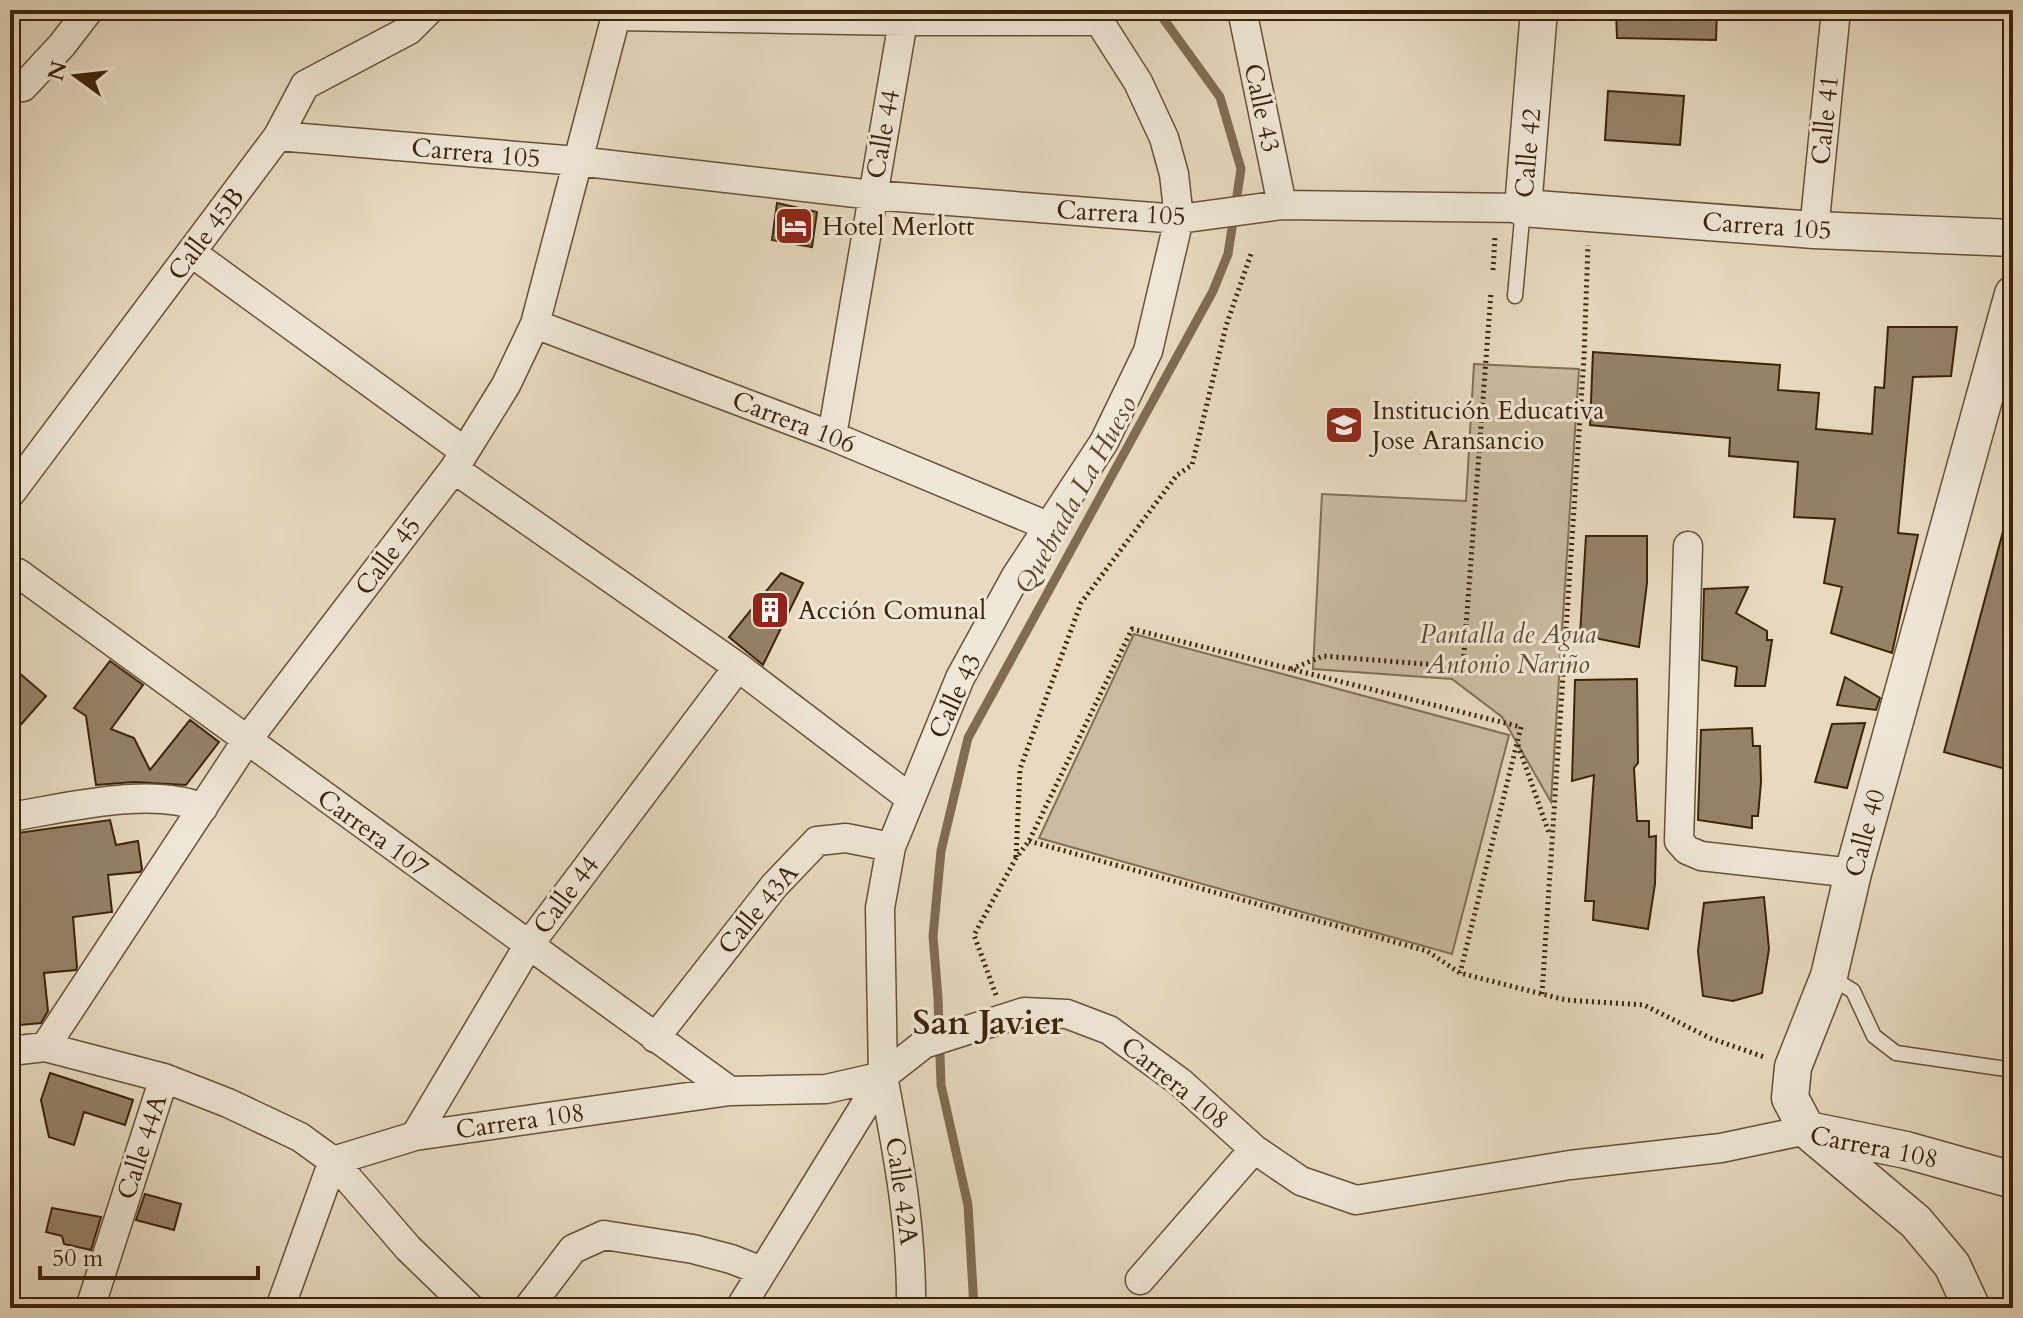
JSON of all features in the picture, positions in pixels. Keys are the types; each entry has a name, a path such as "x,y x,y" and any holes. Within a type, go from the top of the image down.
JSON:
{"street":[{"path":"10,89 23,87 89,10"},
{"name":"Calle 45B","path":"10,494 278,136 305,85 409,30 429,10"},
{"name":"Calle 43","path":"1242,10 1282,205"},
{"name":"Calle 42","path":"1510,208 1539,10"},
{"name":"Calle 41","path":"1814,230 1836,10"},
{"path":"616,13 903,21 1096,16"},
{"name":"Calle 45","path":"45,1047 247,740 459,460 506,385 535,324 616,13"},
{"name":"Calle 43","path":"883,1076 880,908 891,847 960,678 1016,576 1104,442 1148,351 1179,219 1174,174 1164,138 1138,82 1096,16"},
{"name":"Calle 44","path":"832,436 903,21"},
{"name":"Carrera 105","path":"278,136 577,161 873,195 1179,219 1282,205 1510,208 1814,230 2013,238"},
{"path":"192,253 459,460 910,798"},
{"name":"Calle 40","path":"1972,1308 1952,1265 1916,1222 1807,1130 1790,1098 1793,1067 1829,976 1853,873 1996,382 2008,336 2013,294"},
{"name":"Carrera 106","path":"535,324 832,436 1050,527"},
{"path":"1688,546 1679,841 1687,850 1701,856 1853,873"},
{"name":"Carrera 107","path":"18,573 730,1091"},
{"name":"Calle 44","path":"415,1136 528,946 738,667"},
{"path":"10,817 101,803 166,798 185,800 203,808"},
{"name":"Calle 43A","path":"655,1038 774,886 817,841 846,838 891,847"},
{"name":"Carrera 108","path":"333,1161 415,1136 730,1091 826,1089 883,1076 924,1044 1024,1012 1067,1014 1109,1030 1180,1082 1254,1149 1301,1181 1356,1200 1570,1165 1721,1148 1807,1130 1906,1150 2013,1180"},
{"path":"10,1051 45,1047 164,1078 228,1103 300,1137 333,1161 458,1304"},
{"path":"740,1308 883,1076"},
{"name":"Calle 42A","path":"883,1076 912,1254 911,1308"},
{"name":"Calle 44A","path":"90,1308 164,1078"},
{"path":"1140,1280 1254,1149"},
{"path":"280,1308 333,1161"},
{"path":"528,1308 573,1249 604,1235 693,1249 762,1271"}],"lane":[{"name":"Calle 42","path":"1510,208 1515,296"},
{"path":"1829,976 1853,991 1874,1036 1896,1053 2013,1070"}],"path":[{"path":"1290,669 1323,656 1463,667 1510,208"},
{"path":"1542,994 1584,357 1590,213"},
{"path":"1016,858 1020,769 1081,603 1177,475 1192,465 1226,326 1252,251"},
{"path":"1004,1018 974,935 1016,858 1029,841 1132,629 1521,727 1460,973"},
{"path":"1517,742 1551,838"},
{"path":"1029,841 1427,951 1460,973 1566,1000 1644,1005 1710,1038 1793,1067"}],"green space":[{"name":"Pantalla de Agua Antonio Nariño","path":"1474,364 1579,369 1551,802 1502,717 1452,679 1313,669 1322,494 1466,501"},
{"path":"1134,634 1509,735 1452,954 1039,838"}],"building":[{"path":"1616,10 1717,10 1716,40 1617,38"},
{"path":"1608,91 1684,96 1680,145 1605,140"},
{"name":"Hotel Merlott","path":"777,203 817,212 812,247 772,240"},
{"path":"1888,327 1957,327 1951,376 1913,377 1898,533 1918,535 1892,653 1831,633 1842,587 1824,583 1835,519 1794,517 1798,462 1729,456 1730,438 1590,425 1593,352 1780,365 1778,390 1819,393 1816,429 1872,434 1875,387 1884,388"},
{"path":"2005,524 2013,526 2013,771 1944,752"},
{"path":"1586,536 1647,536 1647,583 1639,647 1580,635"},
{"name":"Acción Comunal","path":"781,573 803,583 763,665 729,637"},
{"path":"1748,587 1736,613 1767,631 1767,640 1772,640 1765,686 1735,686 1737,667 1702,660 1704,589"},
{"path":"110,661 143,685 111,729 134,738 150,770 190,720 219,742 186,785 134,782 96,785 86,716 74,708"},
{"path":"10,665 46,696 10,737"},
{"path":"1845,677 1880,698 1876,710 1837,705"},
{"path":"1637,679 1638,763 1634,768 1637,821 1649,821 1649,837 1656,836 1655,884 1648,929 1593,920 1594,901 1585,901 1594,775 1572,781 1575,680"},
{"path":"1865,723 1847,788 1815,782 1832,724"},
{"path":"1752,728 1753,746 1760,746 1761,782 1758,816 1752,816 1752,828 1698,820 1701,730"},
{"path":"110,820 116,845 138,841 142,869 140,872 108,875 112,912 73,917 76,970 44,973 48,1011 41,1023 10,1026 10,834"},
{"path":"1764,897 1769,949 1762,993 1733,1001 1703,996 1698,951 1704,903"},
{"path":"50,1073 133,1100 125,1125 84,1112 74,1145 49,1137 41,1100"},
{"path":"145,1194 181,1204 174,1230 136,1220"},
{"path":"52,1208 101,1217 91,1250 64,1244 62,1236 46,1232"}],"waterway":[{"name":"Quebrada La Hueso","path":"974,1308 968,1205 941,1085 933,936 941,851 968,738 1213,291 1228,254 1241,169 1220,97 1157,10"}],"place":[{"name":"Hotel Merlott","path":"794,226"},
{"name":"Institución Educativa Jose Aransancio","path":"1344,425"},
{"name":"Acción Comunal","path":"770,610"}],"district":[{"name":"San Javier","path":"988,1023"}]}
